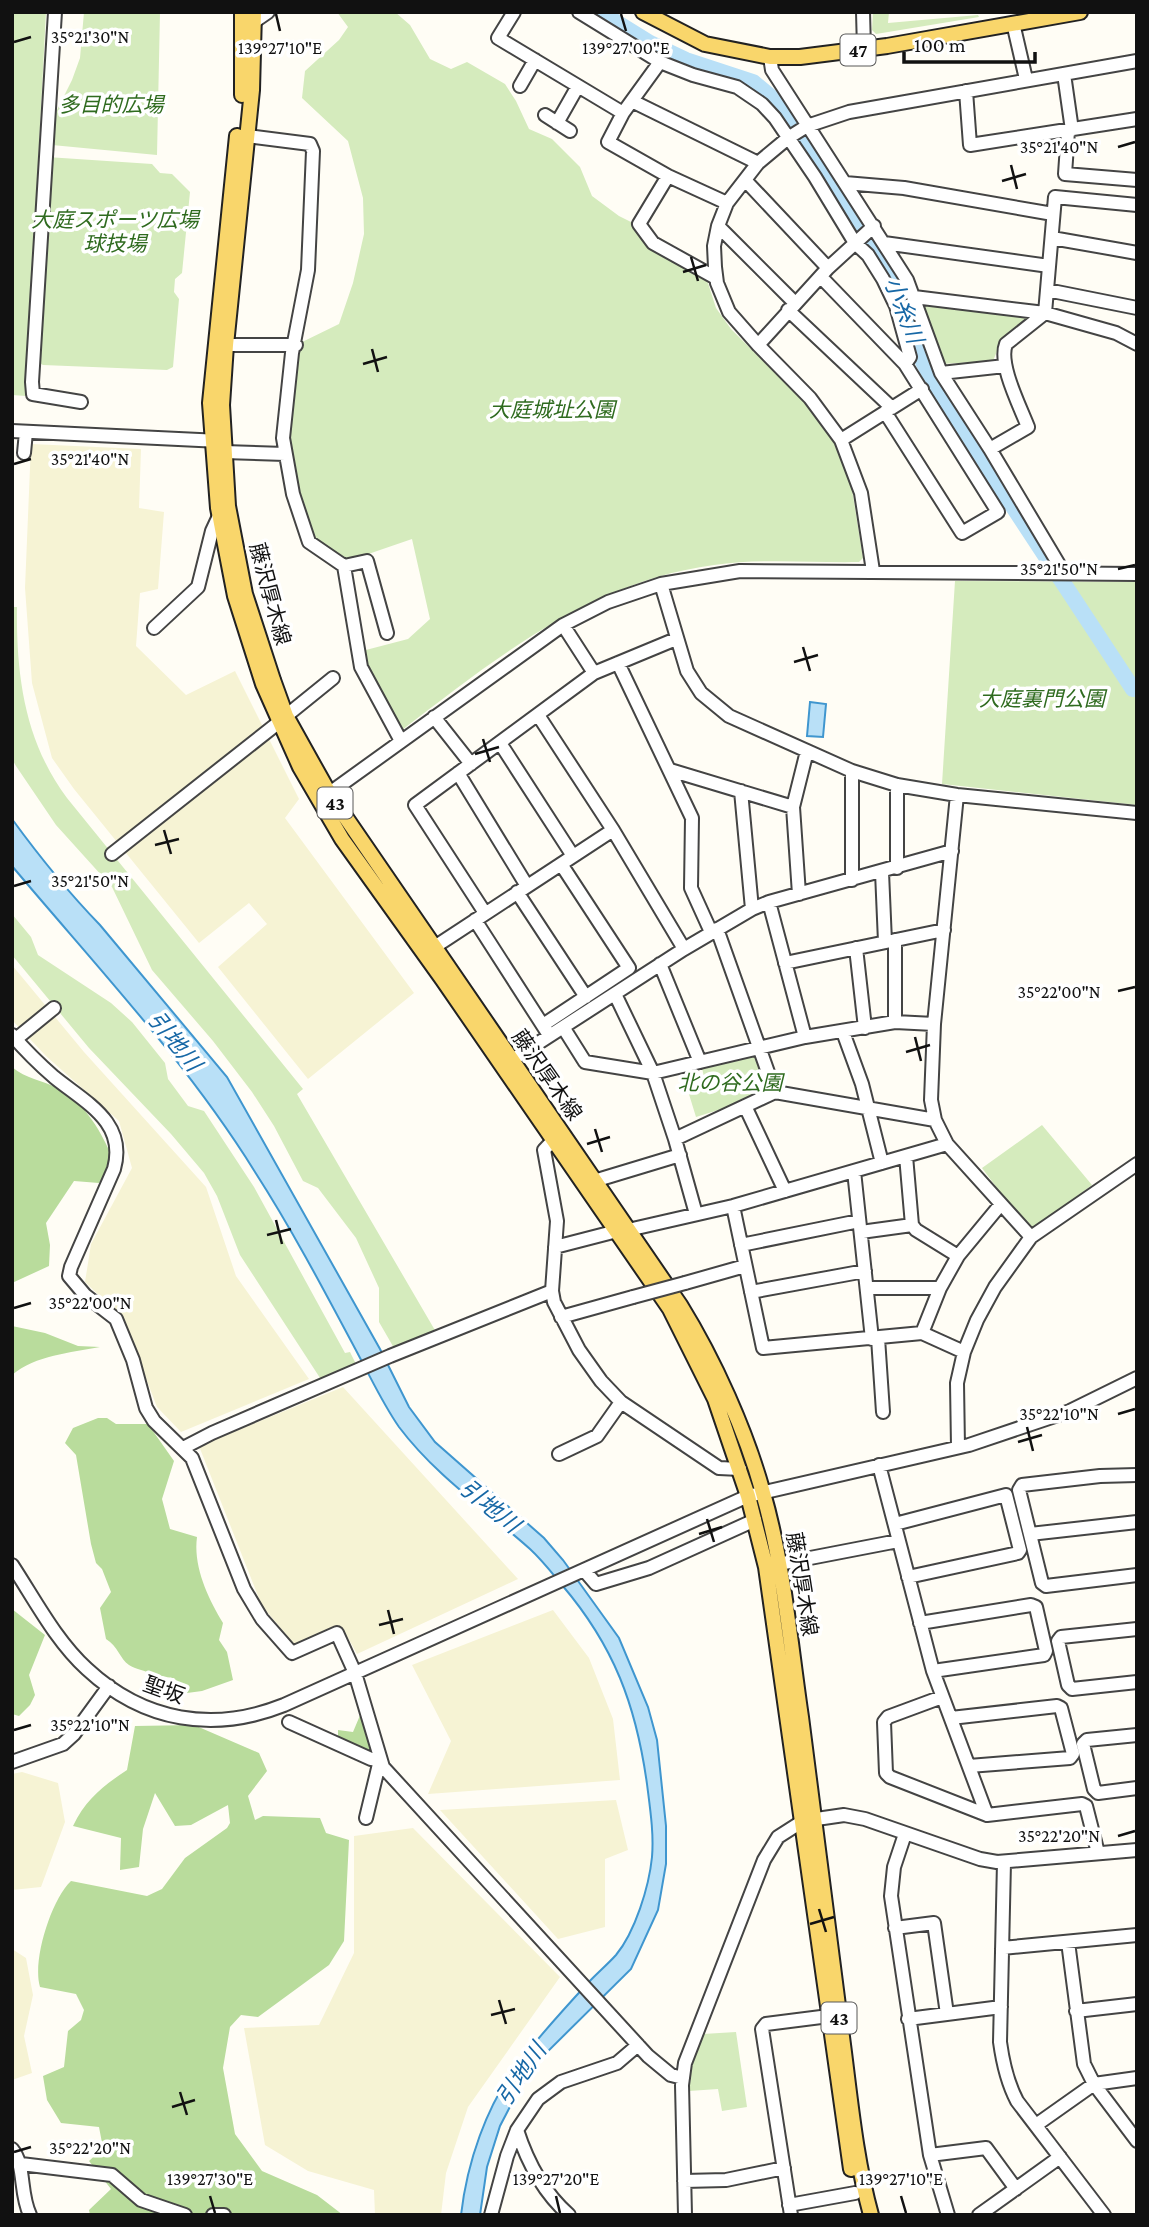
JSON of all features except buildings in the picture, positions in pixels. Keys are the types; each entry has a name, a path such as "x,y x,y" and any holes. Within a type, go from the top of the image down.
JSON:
{"main road":[{"name":"藤沢厚木線","path":"242,12 243,88 210,403 220,445 228,506 245,594 282,719"},
{"name":"47","path":"643,12 705,44 770,57 800,57 864,49 1080,12"},
{"name":"藤沢厚木線","path":"254,17 252,90 226,345 220,445 219,516 235,596 263,684 324,797 342,839 699,1336 727,1396 763,1492 779,1564 829,2016 855,2193 861,2215"},
{"name":"藤沢厚木線","path":"324,797 512,1060 557,1136 594,1181 670,1309 715,1399 755,1520 809,1820 853,2120 864,2190 871,2215"}],"street":[{"path":"55,12 32,382 33,394 81,402"},
{"path":"254,17 268,12"},
{"path":"514,12 499,38 623,113"},
{"path":"579,12 660,62 693,75 737,87 750,94 798,132 845,183 865,234 868,255 893,299 910,357 905,364"},
{"path":"863,12 864,49"},
{"path":"1013,23 1026,79"},
{"path":"770,57 772,70 829,199 865,234 884,243 1049,266"},
{"path":"520,86 535,60"},
{"path":"873,571 861,493 841,440 810,398 729,312 716,278 714,246 727,203 758,163 798,132 849,112 1137,61"},
{"path":"660,62 623,113 608,142 668,176 727,203"},
{"path":"1064,74 1070,130 1065,174 1137,180"},
{"path":"557,123 578,86"},
{"path":"966,91 970,145 1137,119"},
{"path":"632,101 758,163"},
{"path":"545,115 570,131"},
{"path":"247,136 310,144 313,151 308,271 296,345 292,353 285,416 285,454 293,494 309,542 344,566 361,667 401,741"},
{"path":"668,176 639,225 653,243 716,278"},
{"path":"718,226 888,410 962,533 998,512 905,364 745,180"},
{"path":"845,183 904,188 1054,214"},
{"path":"990,449 1028,427 1005,366 1003,351 1006,344 1045,313 1055,197 1137,205"},
{"path":"758,345 824,272 865,234"},
{"path":"1052,238 1137,253"},
{"path":"884,243 908,280 941,373 1064,573"},
{"path":"1047,290 1137,308"},
{"path":"914,298 1045,313 1116,333 1137,344"},
{"path":"226,345 296,345"},
{"path":"941,373 1005,366"},
{"path":"841,440 922,389"},
{"path":"24,453 19,431 220,445 285,454"},
{"path":"154,628 198,587 212,531 219,516"},
{"path":"344,566 367,561 387,633"},
{"path":"324,797 563,625 608,602 661,584 740,571 1137,574"},
{"path":"661,584 687,671 701,693 729,716 852,771 897,785 957,795 1137,813"},
{"path":"563,625 594,673"},
{"path":"546,1030 415,805 594,673 676,639"},
{"path":"618,663 692,818 691,888 714,931 775,1092"},
{"path":"112,854 333,678"},
{"path":"538,715 684,949"},
{"path":"434,718 471,764"},
{"path":"500,743 573,856"},
{"path":"799,894 793,807 807,751"},
{"path":"670,770 793,807"},
{"path":"852,771 852,880"},
{"path":"458,773 586,997"},
{"path":"897,785 897,868"},
{"path":"741,790 752,909"},
{"path":"957,795 934,1024 931,1100 935,1120 947,1144 1031,1237"},
{"path":"433,948 612,830"},
{"path":"546,1030 563,1027 752,909 952,851"},
{"path":"512,1060 586,997 629,968 561,864"},
{"path":"882,872 895,1022"},
{"path":"769,902 805,1037"},
{"path":"785,963 944,930"},
{"path":"856,948 865,1028"},
{"path":"660,964 699,1062"},
{"path":"615,994 653,1073 680,1154 696,1214"},
{"path":"54,1008 14,1037 42,1066 99,1113 116,1139 118,1154 69,1276 85,1295 116,1319 134,1360 146,1408 160,1428 192,1458 238,1577 262,1619 292,1653 337,1633 355,1673 380,1760 389,1774 638,2045 671,2075 683,2078"},
{"path":"563,1027 585,1062 653,1073 805,1037 895,1022 934,1024"},
{"path":"843,1032 869,1110 881,1163"},
{"path":"675,1139 775,1092 935,1120"},
{"path":"745,1106 785,1191"},
{"path":"557,1136 544,1150 556,1205 552,1291 561,1317 592,1370 621,1402 719,1468 740,1469"},
{"path":"555,1247 733,1206 947,1144"},
{"path":"594,1181 680,1154"},
{"path":"906,1156 912,1225"},
{"path":"958,1447 957,1383 964,1352 995,1287 1031,1237 1137,1164"},
{"path":"854,1171 883,1412"},
{"path":"922,1333 940,1288 958,1256 1001,1204"},
{"path":"733,1206 763,1348 922,1333 964,1352"},
{"path":"741,1245 860,1227 912,1225 958,1256"},
{"path":"561,1317 745,1266"},
{"path":"751,1292 865,1271"},
{"path":"867,1288 940,1288"},
{"path":"183,1448 390,1356 552,1291"},
{"name":"聖坂","path":"12,1565 72,1653 109,1686 158,1712 195,1720 243,1719 262,1714 355,1673 748,1496 958,1447 1070,1411 1137,1378"},
{"path":"559,1454 597,1436 621,1402"},
{"path":"879,1465 933,1671 987,1815"},
{"path":"1137,1475 1100,1476 1023,1485 1019,1490 1042,1583 1046,1586 1137,1575"},
{"path":"895,1524 1006,1495 1020,1550 1018,1553 908,1577"},
{"path":"581,1571 596,1584 649,1568 755,1520"},
{"path":"1030,1534 1137,1522"},
{"path":"779,1564 898,1541"},
{"path":"920,1623 1031,1605 1036,1607 1046,1651 1044,1655 933,1671"},
{"path":"1137,1629 1061,1637 1058,1641 1068,1685 1072,1689 1137,1682"},
{"path":"12,1762 63,1744 74,1734 109,1686"},
{"path":"942,1697 888,1717 884,1721 886,1773 890,1777 987,1815 1082,1804 1086,1806 1098,1853"},
{"path":"951,1718 1057,1706 1061,1708 1073,1754 1070,1758 969,1766"},
{"path":"289,1722 371,1759 380,1760"},
{"path":"1137,1735 1087,1740 1083,1744 1094,1789 1098,1793 1137,1788"},
{"path":"366,1818 380,1760"},
{"path":"684,2214 685,2063 769,1848 778,1837 809,1820 844,1815 865,1819 980,1859 1004,1862 1137,1850"},
{"path":"905,1834 894,1867 891,1896 930,2155 948,2215"},
{"path":"1004,1862 1000,2042 1008,2083 1017,2101 1104,2215"},
{"path":"895,1928 934,1923 947,2014"},
{"path":"1002,1948 1137,1935"},
{"path":"1068,1942 1084,2064 1094,2084 1137,2141"},
{"path":"1076,2011 1137,2004"},
{"path":"908,2019 1001,2007"},
{"path":"829,2016 766,2024 762,2029 790,2210 855,2193"},
{"path":"491,2215 507,2155 527,2113 549,2090 575,2075 617,2063 638,2045"},
{"path":"1036,2125 1094,2084 1137,2078"},
{"path":"517,2130 524,2152 548,2192 569,2215"},
{"path":"930,2155 986,2148 1016,2189"},
{"path":"12,2149 21,2164 17,2190 30,2215"},
{"path":"979,2215 1060,2157"},
{"path":"21,2164 111,2175 141,2200 185,2215"},
{"path":"684,2181 726,2180 784,2168"},
{"path":"213,2215 224,2215"}],"shaded area":[{"path":"31,444 141,449 139,508 164,512 158,589 140,593 136,646 186,695 235,671 299,799 285,818 414,993 308,1079 218,967 267,924 249,903 199,943 52,758 32,683 25,588"},
{"path":"12,965 84,1052 206,1187 236,1276 309,1379 181,1432 157,1407 137,1355 112,1308 85,1282 91,1244 132,1168 119,1121 46,1056 12,1020"},
{"path":"343,1387 518,1579 357,1654 342,1627 294,1644 262,1606 199,1446"},
{"path":"553,1610 589,1658 613,1719 620,1780 428,1794 451,1741 412,1665"},
{"path":"22,1772 58,1783 65,1822 41,1887 12,1890 12,1774"},
{"path":"616,1800 628,1850 605,1859 605,1927 558,1939 440,1810"},
{"path":"413,1828 560,1977 468,2107 446,2173 441,2215 375,2215 374,2190 308,2171 265,2145 244,2028 319,2025 354,1953 354,1836"},
{"path":"12,1949 26,1958 33,1995 24,2036 32,2073 12,2080"}],"green space":[{"path":"12,12 46,12 26,396 12,395"},
{"name":"多目的広場","path":"84,12 160,12 157,155 52,145 55,114 80,58"},
{"name":"大庭城址公園","path":"337,12 395,12 410,25 430,59 451,69 467,62 505,84 529,129 552,139 580,167 592,196 619,216 637,225 651,245 707,280 716,308 731,329 812,410 836,446 851,483 863,558 859,562 732,563 669,574 627,587 548,626 510,650 402,730 367,672 362,651 408,639 430,619 412,539 348,561 312,540 296,496 287,448 296,345 339,324 353,283 364,234 363,198 348,141 302,98 305,71 339,40 348,27"},
{"path":"873,12 889,12 888,23 979,17 876,34 872,30"},
{"name":"大庭スポーツ広場 球技場","path":"47,157 152,164 160,173 172,174 190,192 182,273 175,279 174,292 179,299 173,367 167,370 43,365 38,362"},
{"path":"923,305 1029,314 1030,318 1001,341 993,361 941,364 920,308"},
{"name":"大庭裏門公園","path":"955,581 1137,582 1137,805 942,784"},
{"path":"12,607 17,607 18,658 26,707 32,731 53,777 67,798 303,1089 297,1094 436,1332 394,1348 379,1322 379,1288 356,1238 318,1188 303,1181 274,1126 252,1092 213,1041 152,970 112,887 56,825 16,766 12,759"},
{"path":"12,914 31,937 38,955 111,1003 132,1022 165,1063 168,1079 188,1106 204,1111 254,1187 345,1353 350,1352 357,1366 322,1381 240,1255 217,1196 204,1173 171,1134 89,1048 12,955"},
{"name":"北の谷公園","path":"749,1053 754,1055 766,1088 744,1102 696,1117 688,1091 706,1086 702,1068"},
{"path":"12,1067 57,1088 85,1110 114,1161 99,1183 74,1181 46,1223 50,1245 49,1266 12,1283"},
{"path":"1042,1125 1092,1185 1035,1228 1027,1228 982,1168"},
{"path":"12,1326 45,1333 78,1346 100,1347 42,1359 12,1375"},
{"path":"98,1418 107,1418 116,1424 148,1424 174,1461 162,1499 170,1529 197,1537 197,1560 207,1593 223,1623 219,1640 227,1652 233,1680 202,1691 187,1693 174,1678 129,1665 106,1639 100,1608 111,1592 102,1569 96,1563 91,1544 76,1455 65,1443 73,1428"},
{"path":"12,1609 45,1635 29,1675 35,1695 19,1716 12,1714"},
{"path":"361,1713 371,1753 338,1738 338,1730 353,1732"},
{"path":"194,1725 259,1753 267,1771 248,1796 255,1820 263,1816 320,1818 326,1833 349,1840 344,1941 329,1965 258,2017 241,2015 230,2027 223,2068 235,2134 262,2171 317,2195 343,2215 90,2215 89,2210 111,2189 89,2161 103,2148 99,2127 61,2123 47,2100 43,2076 64,2067 68,2031 81,2020 84,2010 76,1994 40,1987 38,1976 45,1931 64,1890 71,1881 147,1896 162,1889 185,1858 227,1828 230,1823 228,1805 191,1825 175,1826 155,1793 143,1829 139,1867 120,1870 121,1838 73,1826 96,1794 127,1770 135,1726"},
{"path":"736,2032 747,2107 722,2111 718,2089 689,2091 692,2066 703,2034"}],"water":[{"path":"810,702 826,704 823,737 807,736"},
{"name":"引地川","path":"12,819 54,874 227,1077 380,1349 409,1407 435,1442 544,1538 563,1560 619,1638 648,1707 657,1740 666,1826 666,1864 658,1910 631,1969 535,2064 514,2099 500,2126 487,2167 480,2215 461,2215 473,2155 496,2098 534,2043 616,1955 635,1922 648,1882 652,1857 651,1820 642,1755 629,1702 596,1631 551,1571 530,1549 428,1461 399,1427 296,1240 228,1131 170,1053 12,866"}],"waterway":[{"name":"小糸川","path":"600,12 650,43 686,60 753,82 792,119 895,279 923,362 954,417 1133,689"}]}
